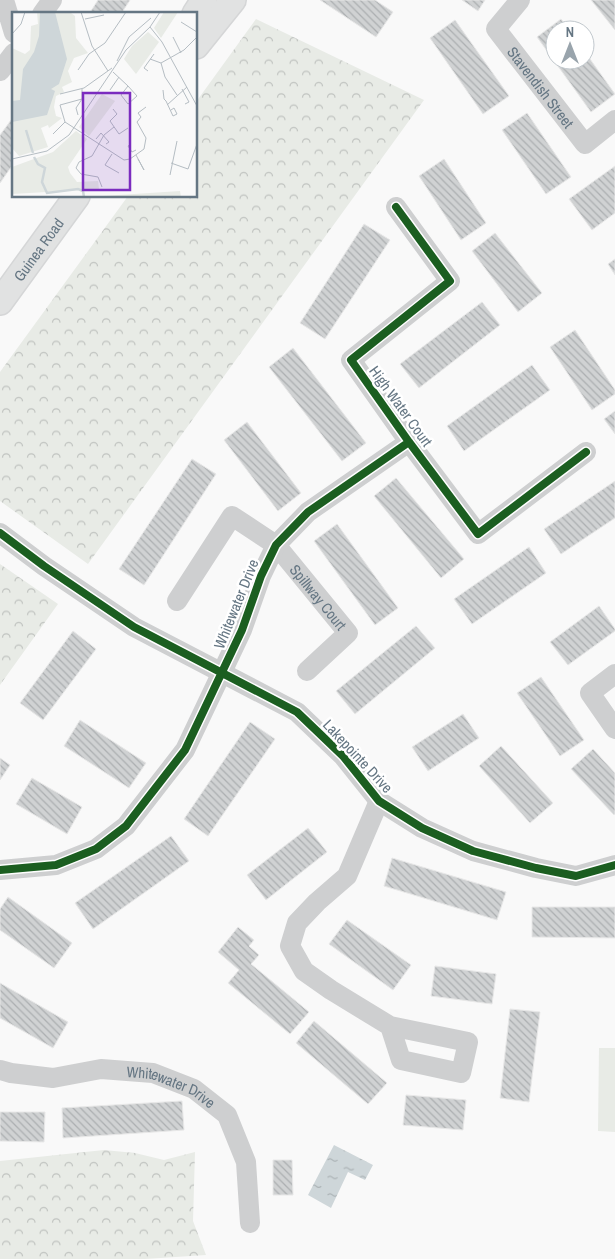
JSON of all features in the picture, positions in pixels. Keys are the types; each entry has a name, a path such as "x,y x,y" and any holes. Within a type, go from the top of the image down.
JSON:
{"main road":[{"path":"196,12 204,0"},
{"path":"198,44 233,0"},
{"name":"Guinea Road","path":"0,302 76,198"}],"street":[{"path":"4,0 12,26"},
{"path":"43,12 52,0"},
{"name":"Stavendish Street","path":"520,0 496,29 584,144 615,120"},
{"path":"0,71 12,56"},
{"name":"High Water Court","path":"396,208 450,281 351,360 478,534 586,452"},
{"name":"Whitewater Drive","path":"0,870 56,865 96,849 126,826 185,750 242,630 261,576 276,545 308,512 409,442"},
{"name":"Spillway Court","path":"177,601 232,516 276,545 348,633 307,670"},
{"name":"Lakepointe Drive","path":"0,533 119,618 297,712 343,756 379,801 422,828 473,851 536,868 576,876 615,866"},
{"path":"615,674 590,693 615,729"},
{"path":"379,801 347,876 297,922 290,946 304,971 390,1026"},
{"name":"Whitewater Drive","path":"0,1070 53,1078 101,1069 153,1073 194,1089 227,1115 246,1162 250,1223"}],"green space":[{"path":"256,19 424,100 88,564 0,501 0,372 127,198 198,198 198,99"},
{"path":"0,564 58,604 0,685"},
{"path":"599,1048 615,1048 615,1132 598,1131"},
{"path":"104,1150 135,1153 164,1160 195,1152 193,1221 206,1255 145,1259 0,1259 0,1161"}],"water":[{"path":"334,1145 373,1165 365,1180 348,1172 331,1208 308,1195"}],"building":[{"path":"98,0 130,0 122,12 90,12"},
{"path":"320,0 375,0 393,12 376,37"},
{"path":"462,0 485,0 478,11"},
{"path":"591,0 615,0 615,30"},
{"path":"455,20 509,96 483,114 430,38"},
{"path":"545,31 545,48 537,37"},
{"path":"595,66 615,94 591,112 561,70 595,70"},
{"path":"527,113 571,177 546,194 502,130"},
{"path":"12,119 12,166 0,183 0,135"},
{"path":"444,159 486,223 461,240 419,176"},
{"path":"615,166 615,213 592,230 569,199"},
{"path":"364,224 390,240 325,339 300,323"},
{"path":"495,233 542,293 518,312 472,251"},
{"path":"615,259 615,275 608,264"},
{"path":"482,302 500,325 419,388 400,364"},
{"path":"575,330 615,390 615,394 592,410 550,347"},
{"path":"293,348 366,443 342,461 269,367"},
{"path":"532,365 550,390 464,451 447,426"},
{"path":"615,411 615,434 604,419"},
{"path":"247,422 301,493 278,511 224,440"},
{"path":"192,459 216,474 144,585 119,569"},
{"path":"396,478 464,559 441,578 374,496"},
{"path":"615,481 615,518 561,554 544,529"},
{"path":"337,524 398,608 375,625 314,541"},
{"path":"529,547 546,573 472,624 454,599"},
{"path":"599,606 615,631 568,665 550,642"},
{"path":"416,626 435,648 355,714 336,691"},
{"path":"73,631 96,649 43,720 20,703"},
{"path":"541,677 584,740 560,756 517,693"},
{"path":"463,714 479,738 428,771 412,747"},
{"path":"80,720 146,763 129,788 64,746"},
{"path":"250,722 275,739 208,836 184,819"},
{"path":"501,746 553,803 530,823 479,766"},
{"path":"593,749 615,773 614,815 571,769"},
{"path":"0,758 10,765 0,780"},
{"path":"32,778 82,807 67,834 16,804"},
{"path":"308,828 327,852 266,900 247,875"},
{"path":"171,836 189,861 93,929 75,903"},
{"path":"392,858 506,892 497,920 384,886"},
{"path":"8,897 72,943 54,968 0,930 0,909"},
{"path":"532,907 615,907 615,938 532,937"},
{"path":"347,920 411,965 393,990 329,944"},
{"path":"238,927 254,940 249,946 259,955 251,964 309,1012 290,1034 228,983 239,970 218,952"},
{"path":"435,966 496,974 492,1004 431,996"},
{"path":"0,983 68,1022 53,1048 0,1018"},
{"path":"510,1009 540,1012 529,1102 500,1098"},
{"path":"314,1021 387,1083 368,1104 296,1043"},
{"path":"406,1095 466,1100 463,1130 403,1125"},
{"path":"182,1101 184,1130 63,1138 62,1108"},
{"path":"0,1112 45,1112 44,1142 0,1141"},
{"path":"273,1160 292,1160 293,1195 273,1195"}],"cycle path":[{"path":"396,207 450,281 351,360 478,534 586,452"},
{"path":"0,870 56,865 96,849 126,826 185,750 242,630 261,576 276,545 308,512 409,442"},
{"path":"0,533 44,566 134,627 297,712 343,756 379,801 422,828 473,851 536,868 576,876 615,865"}]}
